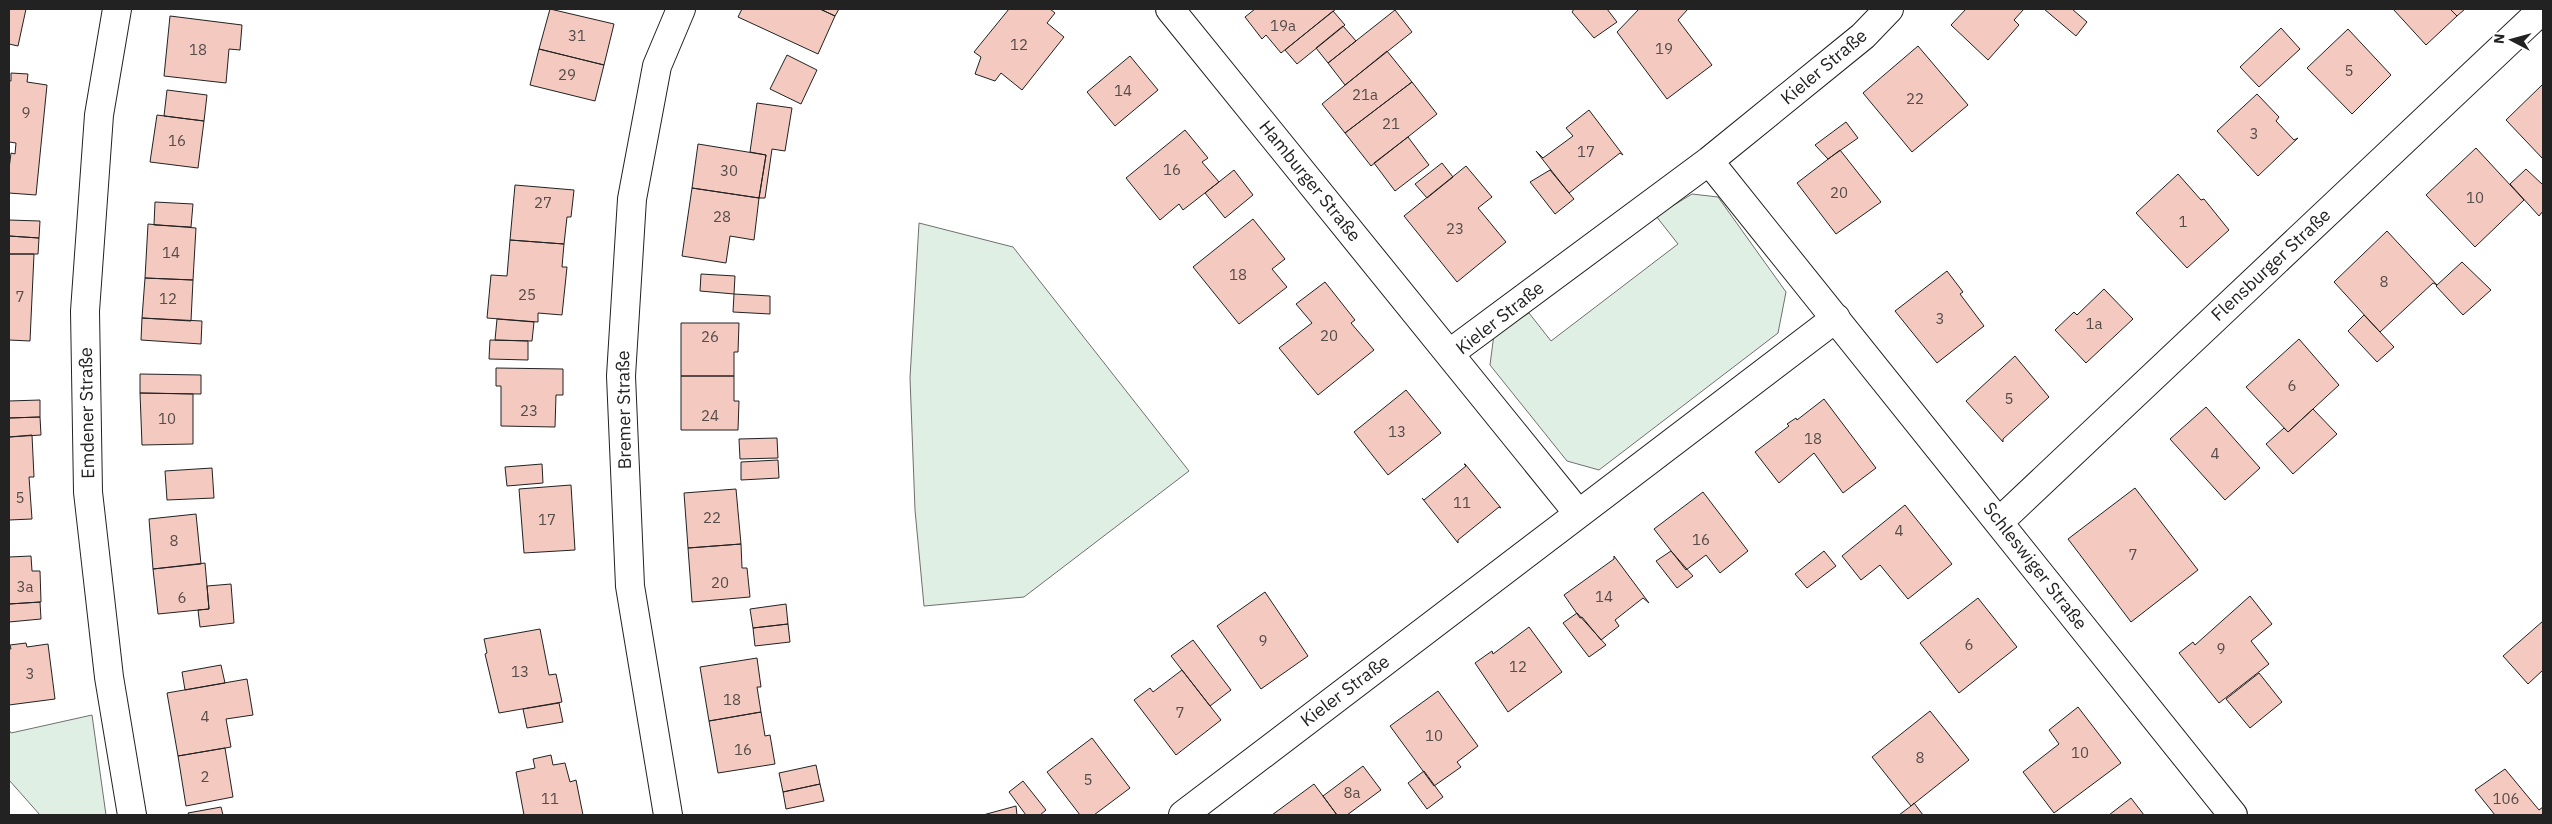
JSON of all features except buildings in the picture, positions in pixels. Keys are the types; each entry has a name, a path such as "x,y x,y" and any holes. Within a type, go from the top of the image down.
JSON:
{"street":[{"name":"Emdener Straße","path":"117,9 99,114 85,311 88,492 108,677 132,815"},
{"name":"Bremer Straße","path":"668,815 630,586 620,376 632,199 657,66 681,9"},
{"name":"Hamburger Straße","path":"1170,9 1450,353"},
{"name":"Kieler Straße","path":"1578,513 1450,353 1709,161 1863,36 1889,9"},
{"name":"Flensburger Straße","path":"2000,521 2543,9"},
{"path":"1709,161 1836,318"},
{"name":"Kieler Straße","path":"1183,815 1836,318"},
{"name":"Schleswiger Straße","path":"1836,318 2233,815"}],"green space":[{"path":"1692,194 1718,197 1786,292 1778,333 1599,470 1567,461 1490,365 1494,334 1529,313 1551,341 1678,244 1656,216"},
{"path":"919,223 1013,247 1189,471 1024,597 924,606 915,510 910,378"},
{"path":"92,715 106,815 40,815 9,780 9,730 11,733"}]}
